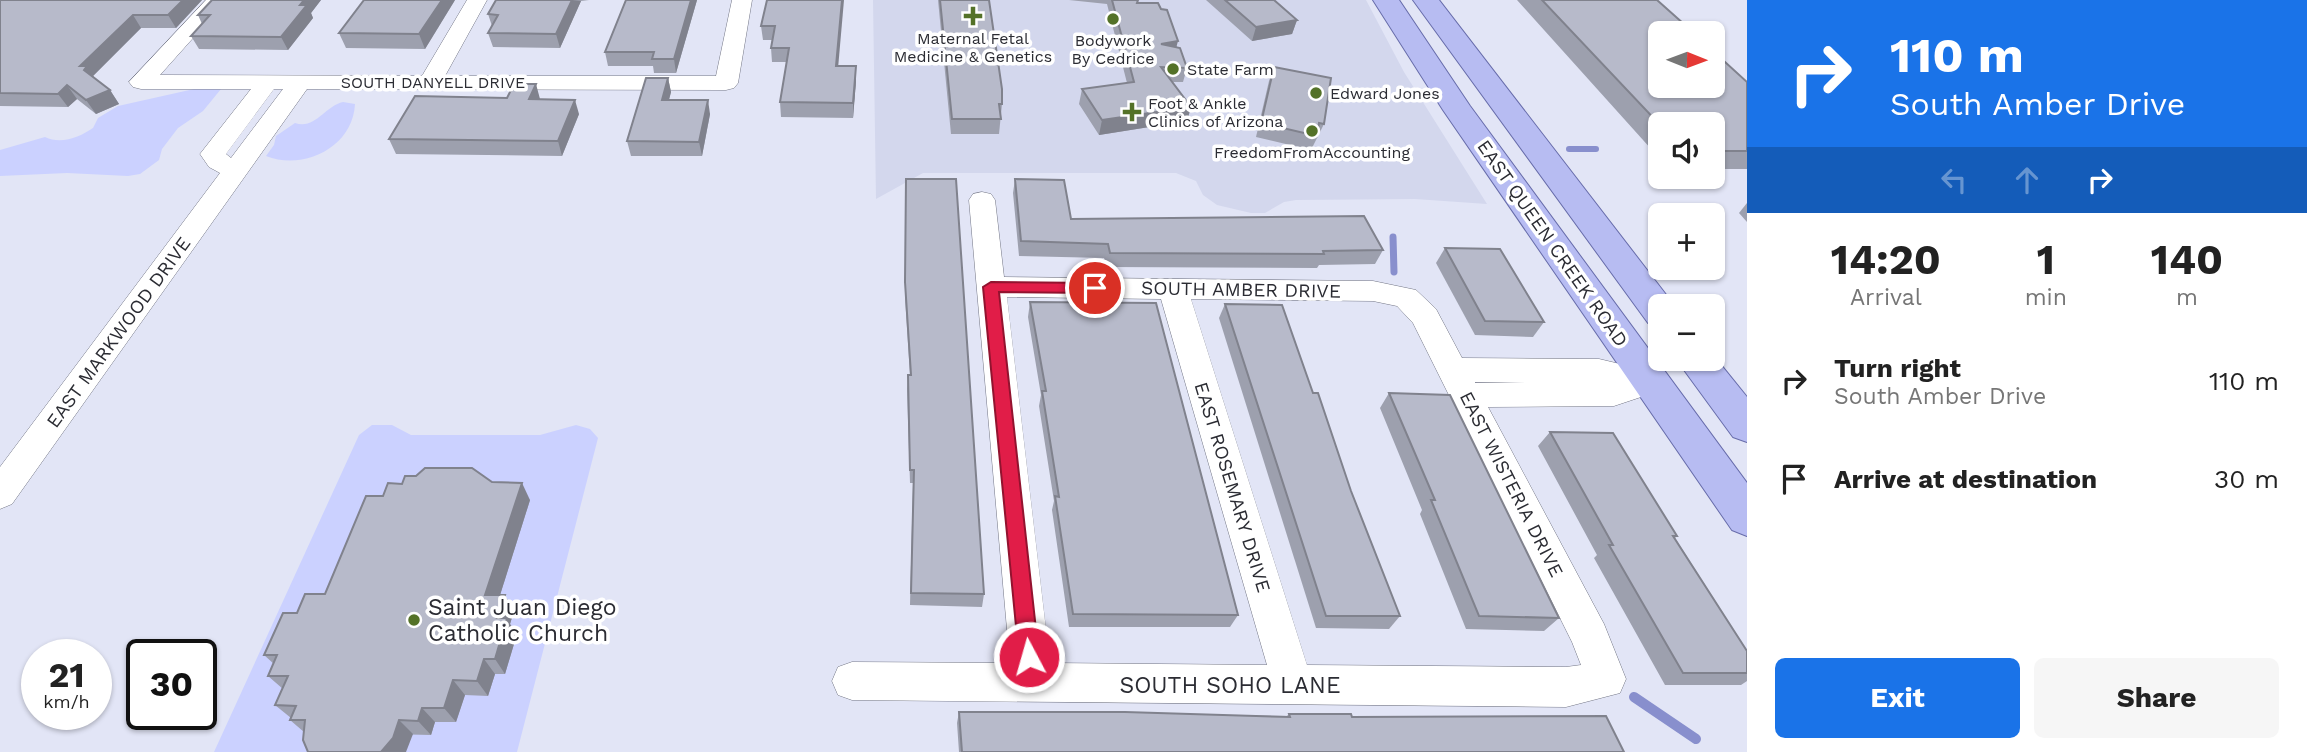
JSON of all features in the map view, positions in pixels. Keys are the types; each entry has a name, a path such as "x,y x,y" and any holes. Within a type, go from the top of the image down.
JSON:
{"main road":[{"name":"EAST QUEEN CREEK ROAD","path":"1386,0 1452,100 1747,517"},
{"name":"EAST QUEEN CREEK ROAD","path":"1426,0 1648,297"},
{"path":"1515,188 1566,189"},
{"path":"1704,371 1747,426"}],"street":[{"name":"SOUTH DANYELL DRIVE","path":"217,0 141,82 726,83 742,0"},
{"path":"430,82 477,0"},
{"path":"236,170 218,162 213,154 268,82"},
{"name":"EAST MARKWOOD DRIVE","path":"0,494 300,82"},
{"path":"982,200 1032,683"},
{"name":"SOUTH AMBER DRIVE","path":"991,287 1373,291 1406,297"},
{"name":"EAST ROSEMARY DRIVE","path":"1174,289 1293,686"},
{"name":"EAST WISTERIA DRIVE","path":"1406,297 1424,317 1460,382 1590,637 1606,679"},
{"path":"1460,382 1535,382 1614,394 1651,382"},
{"name":"SOUTH SOHO LANE","path":"852,681 1566,687 1606,679"}],"shaded area":[{"path":"873,0 1366,0 1404,72 1487,204 1415,199 1296,200 1284,202 1265,213 1251,213 1217,205 1203,195 1196,181 1176,173 923,173 876,199"},
{"path":"194,89 221,89 203,111 178,128 162,149 159,160 140,174 0,176 0,150 45,137 70,139 93,128 98,118 118,106"},
{"path":"343,102 355,104 352,119 346,132 324,152 296,160 266,156 274,145 276,136 295,123 308,123"},
{"path":"372,425 392,425 411,435 540,435 576,425 590,429 598,438 517,752 214,752 359,435"}],"building":[{"path":"0,0 183,0 168,15 133,15 80,66 87,66 84,70 110,90 86,100 67,85 58,94 0,93"},
{"path":"212,0 304,0 300,5 307,5 281,37 191,36 210,15 198,15"},
{"path":"364,0 442,0 419,34 339,33"},
{"path":"496,0 572,0 556,34 488,33 498,15 488,14"},
{"path":"626,0 691,0 674,59 652,59 654,52 605,52"},
{"path":"767,0 842,0 836,66 856,66 853,103 780,102 789,48 771,48 775,26 761,26"},
{"path":"940,0 989,0 1002,89 1002,104 999,104 1001,119 952,119"},
{"path":"1112,0 1158,3 1161,9 1167,10 1178,41 1161,44 1180,48 1187,68 1161,67 1191,107 1102,120 1082,89 1134,82"},
{"path":"1225,0 1274,0 1297,20 1256,27"},
{"path":"1542,0 1657,0 1681,21 1648,21 1648,98 1726,98 1726,63 1747,82 1747,151 1725,151 1725,112 1648,112"},
{"path":"1274,67 1331,78 1324,124 1319,123 1317,136 1261,123"},
{"path":"646,78 668,78 662,100 708,100 699,142 627,141"},
{"path":"514,84 536,84 529,99 575,100 558,141 389,139 415,96 507,98"},
{"path":"906,179 956,179 984,594 911,593 914,470 910,470 908,375 911,375 905,282"},
{"path":"1015,179 1064,180 1071,219 1364,216 1383,250 1323,251 1324,254 1110,253 1108,244 1021,241"},
{"path":"1445,248 1500,249 1544,322 1485,321"},
{"path":"1030,302 1156,303 1238,615 1073,614 1055,496 1059,497 1042,391 1046,391"},
{"path":"1225,304 1282,305 1313,393 1318,393 1351,491 1400,616 1326,616"},
{"path":"1389,393 1450,395 1559,618 1479,616 1431,500 1435,500"},
{"path":"1550,432 1613,433 1677,536 1673,536 1747,651 1747,673 1683,673 1609,545 1613,545"},
{"name":"Saint Juan Diego Catholic Church","path":"425,468 472,468 492,482 522,483 485,595 505,595 497,618 507,618 495,659 484,659 477,681 453,680 444,708 422,708 418,721 399,720 393,738 381,752 308,752 303,740 305,720 290,720 296,706 275,705 288,676 268,676 277,655 264,655 283,613 297,613 305,594 325,594 366,496 383,496 388,483 402,484 405,476 416,476"},
{"path":"959,712 1125,712 1290,717 1289,714 1351,714 1352,717 1606,716 1624,752 962,752"}],"waterway":[{"path":"1569,149 1596,149"},
{"path":"1393,237 1394,272"},
{"path":"1634,697 1696,739"}],"place":[{"name":"Maternal Fetal Medicine & Genetics","path":"973,16"},
{"name":"Bodywork By Cedrice","path":"1113,19"},
{"name":"State Farm","path":"1173,69"},
{"name":"Edward Jones","path":"1316,93"},
{"name":"Foot & Ankle Clinics of Arizona","path":"1132,112"},
{"name":"FreedomFromAccounting","path":"1312,131"},
{"name":"Saint Juan Diego Catholic Church","path":"414,620"}],"route":[{"path":"1029,657 991,287 1095,288"}]}
